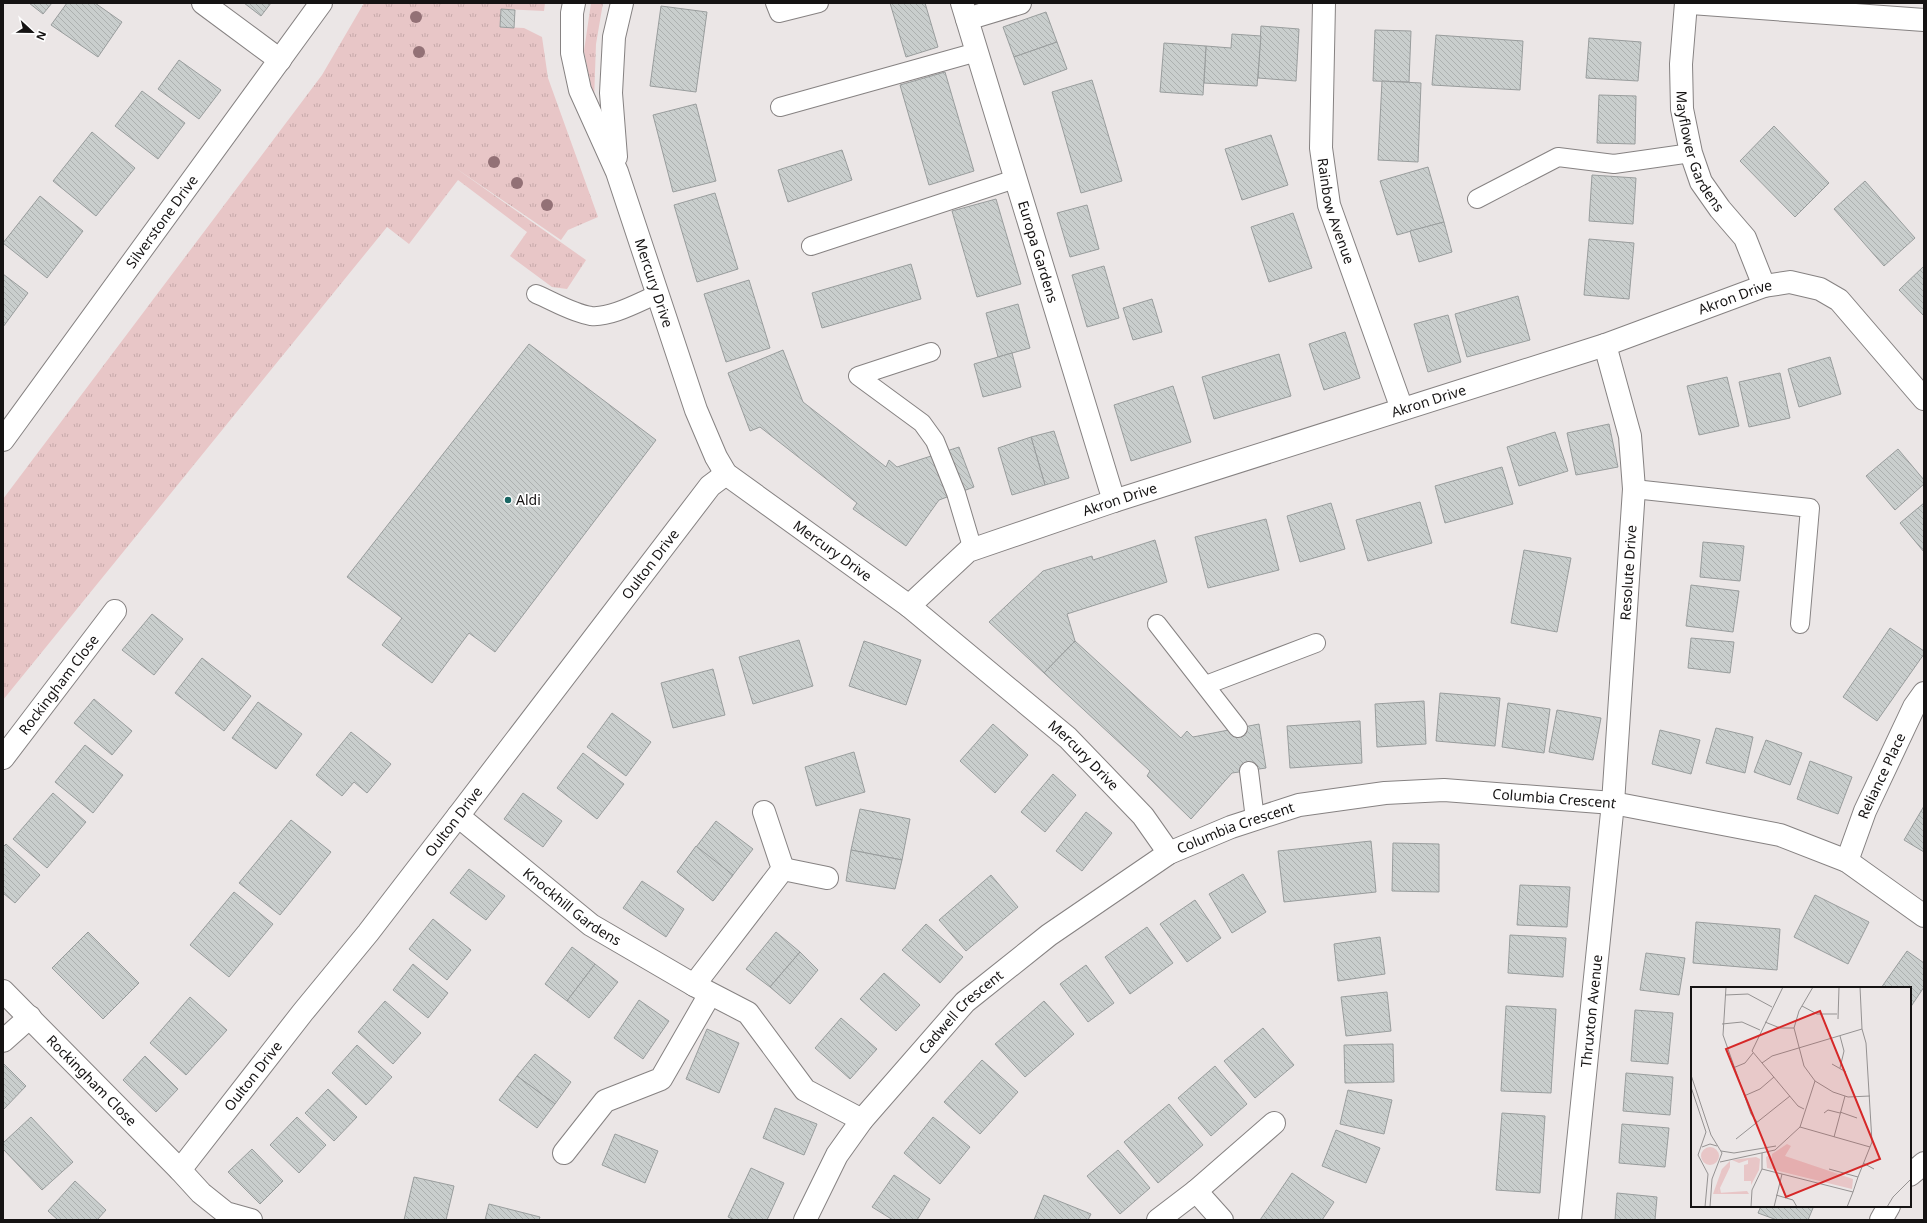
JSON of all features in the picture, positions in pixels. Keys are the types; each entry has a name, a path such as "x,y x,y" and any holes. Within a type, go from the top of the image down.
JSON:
{"street":[{"path":"203,3 280,60"},
{"name":"Silverstone Drive","path":"3,440 321,3"},
{"name":"Mercury Drive","path":"574,3 572,13 572,53 580,90 617,172 696,410 716,457 726,474 909,606 1068,738 1143,816 1169,853"},
{"name":"Mercury Drive","path":"617,172 611,93 614,37 622,3"},
{"path":"964,11 1020,3"},
{"name":"Rainbow Avenue","path":"1324,3 1321,148 1329,204 1402,409"},
{"name":"Mayflower Gardens","path":"1686,3 1681,64 1682,109 1691,153 1701,182 1720,209 1745,238 1764,286"},
{"path":"1691,3 1924,20"},
{"name":"Europa Gardens","path":"964,11 1114,501"},
{"name":"Akron Drive","path":"909,606 968,551 1114,501 1605,345 1764,286 1790,282 1820,289 1839,300 1924,399"},
{"name":"Resolute Drive","path":"1605,345 1630,436 1634,489 1613,803"},
{"name":"Oulton Drive","path":"180,1170 303,1012 368,933 710,486 726,474"},
{"name":"Rockingham Close","path":"3,758 115,611"},
{"name":"Reliance Place","path":"1847,861 1865,811 1914,707 1924,693"},
{"name":"Columbia Crescent","path":"1169,853 1231,826 1299,805 1385,793 1444,790 1613,803 1780,834 1847,861 1924,916"},
{"name":"Thruxton Avenue","path":"1570,1220 1613,803"},
{"path":"764,812 783,869"},
{"name":"Knockhill Gardens","path":"458,816 591,925 702,989 748,1013 805,1090 862,1120"},
{"name":"Cadwell Crescent","path":"805,1220 837,1155 862,1120 965,1002 1049,935 1169,853"},
{"path":"783,869 826,878"},
{"path":"564,1154 605,1101 661,1078 702,989 783,869"},
{"name":"Rockingham Close","path":"3,991 201,1193 226,1212 251,1220"},
{"path":"3,1041 30,1017"},
{"path":"1158,1220 1196,1191 1274,1123"},
{"path":"1911,1174 1924,1162"},
{"path":"1196,1191 1222,1220"},
{"path":"1881,1220 1888,1207"}],"lane":[{"path":"775,3 779,13 820,3"},
{"path":"780,107 977,52"},
{"path":"1477,198 1558,157 1614,164 1691,153"},
{"path":"811,246 1015,179"},
{"path":"536,294 571,310 591,316 608,315 658,294"},
{"path":"931,352 858,376 922,423 935,441 956,493 973,550"},
{"path":"1634,489 1810,508 1800,624"},
{"path":"1157,624 1238,728"},
{"path":"1206,685 1316,643"},
{"path":"1249,770 1255,819"}],"green space":[{"path":"364,3 545,3 544,11 501,9 500,27 524,28 542,37 548,78 598,217 568,230 561,240 454,167 586,260 567,289 552,287 510,256 527,232 458,180 409,244 387,227 3,700 3,499 322,75"},
{"path":"591,3 603,3 596,44 594,101 584,51"}],"building":[{"path":"29,3 52,3 43,14"},
{"path":"67,3 95,3 122,22 98,57 51,25"},
{"path":"244,3 271,3 261,16"},
{"path":"890,3 925,3 938,47 906,57"},
{"path":"661,6 707,12 696,92 650,86"},
{"path":"501,9 515,10 514,28 500,27"},
{"path":"1046,12 1057,42 1014,57 1003,27"},
{"path":"1261,26 1299,29 1296,81 1258,78"},
{"path":"1375,30 1411,31 1409,82 1373,81"},
{"path":"1232,34 1261,36 1257,86 1204,83 1206,46 1231,48"},
{"path":"1436,35 1523,41 1520,90 1432,85"},
{"path":"1589,38 1641,42 1638,81 1586,78"},
{"path":"1057,42 1067,69 1024,85 1014,57"},
{"path":"1164,43 1206,46 1203,95 1160,92"},
{"path":"179,60 221,90 199,119 158,89"},
{"path":"945,72 974,171 929,185 900,85"},
{"path":"1092,80 1122,181 1081,193 1052,92"},
{"path":"1382,81 1421,83 1418,162 1378,160"},
{"path":"142,91 185,123 158,159 115,126"},
{"path":"1599,95 1636,96 1635,144 1597,143"},
{"path":"696,104 716,181 673,192 653,115"},
{"path":"1774,126 1829,183 1795,217 1740,161"},
{"path":"92,132 135,168 96,216 53,181"},
{"path":"1271,135 1288,185 1242,200 1225,149"},
{"path":"842,150 852,180 788,202 778,170"},
{"path":"1428,167 1444,222 1397,235 1380,181"},
{"path":"1592,175 1636,178 1633,224 1589,221"},
{"path":"1865,181 1915,238 1884,266 1834,209"},
{"path":"715,193 738,269 697,282 674,205"},
{"path":"40,196 83,231 47,278 3,243"},
{"path":"996,199 1021,284 977,297 952,211"},
{"path":"1087,205 1099,249 1070,257 1057,213"},
{"path":"1293,213 1312,268 1269,282 1251,227"},
{"path":"1444,222 1452,252 1419,262 1410,231"},
{"path":"1589,239 1634,243 1629,299 1584,295"},
{"path":"911,264 921,299 822,328 812,293"},
{"path":"1104,266 1119,318 1087,327 1072,275"},
{"path":"1924,266 1924,316 1899,290"},
{"path":"3,274 28,293 3,327"},
{"path":"749,280 770,348 726,362 704,294"},
{"path":"1518,296 1530,340 1467,357 1455,314"},
{"path":"1152,299 1162,332 1133,340 1123,308"},
{"path":"1018,304 1030,348 998,357 986,313"},
{"path":"1448,315 1461,362 1428,372 1414,324"},
{"path":"1345,332 1360,378 1324,390 1309,344"},
{"name":"Aldi","path":"529,344 656,440 495,652 469,633 432,683 382,645 402,618 347,577"},
{"path":"783,350 803,402 886,467 889,460 897,467 959,447 974,487 939,500 906,546 853,509 857,503 760,427 750,431 728,373"},
{"path":"1012,353 1021,387 983,397 974,364"},
{"path":"1279,354 1291,396 1214,419 1202,377"},
{"path":"1830,357 1841,394 1799,407 1788,369"},
{"path":"1780,373 1790,418 1749,427 1739,382"},
{"path":"1727,377 1739,426 1699,435 1687,386"},
{"path":"1173,386 1191,442 1131,461 1114,405"},
{"path":"1609,424 1618,467 1576,475 1567,433"},
{"path":"1054,431 1069,478 1045,485 1031,437"},
{"path":"1555,432 1568,471 1519,486 1507,447"},
{"path":"1031,437 1045,485 1012,495 998,448"},
{"path":"1898,449 1924,480 1924,484 1895,510 1866,476"},
{"path":"1502,467 1513,504 1445,523 1435,486"},
{"path":"1420,502 1432,543 1368,561 1356,520"},
{"path":"1331,503 1345,549 1300,562 1287,516"},
{"path":"1924,503 1924,552 1900,523"},
{"path":"1266,519 1279,570 1208,588 1195,537"},
{"path":"1155,540 1167,582 1067,614 1075,641 1044,673 989,622 1043,571 1092,556 1093,560"},
{"path":"1703,542 1744,546 1740,581 1700,577"},
{"path":"1524,550 1571,558 1557,632 1511,623"},
{"path":"1691,585 1739,591 1733,632 1686,626"},
{"path":"152,614 183,639 154,675 122,650"},
{"path":"1890,628 1924,651 1924,654 1877,721 1843,697"},
{"path":"1691,638 1734,642 1730,673 1688,668"},
{"path":"799,640 813,686 753,704 739,657"},
{"path":"864,641 921,660 906,705 849,686"},
{"path":"1075,641 1181,738 1187,731 1193,737 1259,724 1266,768 1232,773 1191,819 1147,776 1150,771 1044,673"},
{"path":"202,658 251,696 224,731 175,693"},
{"path":"713,669 725,715 673,728 661,683"},
{"path":"1440,693 1500,698 1495,746 1436,741"},
{"path":"94,699 132,731 112,755 74,723"},
{"path":"1424,701 1426,744 1377,747 1375,704"},
{"path":"258,702 302,734 276,769 232,738"},
{"path":"1508,703 1550,709 1544,753 1502,747"},
{"path":"1557,710 1601,718 1593,760 1549,752"},
{"path":"612,713 651,742 626,776 587,747"},
{"path":"1360,721 1362,763 1290,768 1287,726"},
{"path":"993,724 1028,755 995,793 960,761"},
{"path":"1716,728 1753,737 1745,773 1706,763"},
{"path":"1660,730 1700,740 1691,774 1652,764"},
{"path":"351,732 391,764 367,793 354,782 342,796 316,775"},
{"path":"1766,740 1802,753 1790,785 1754,772"},
{"path":"85,745 123,775 93,813 55,782"},
{"path":"854,752 865,792 816,806 805,767"},
{"path":"583,753 624,784 597,819 557,788"},
{"path":"1810,761 1852,777 1838,814 1797,799"},
{"path":"1053,774 1076,795 1045,832 1021,812"},
{"path":"53,793 86,822 47,868 13,839"},
{"path":"523,793 562,821 543,847 504,819"},
{"path":"1924,806 1924,852 1904,840"},
{"path":"860,809 910,819 902,860 851,850"},
{"path":"1086,812 1112,833 1082,871 1056,851"},
{"path":"291,820 331,852 280,915 239,883"},
{"path":"716,821 753,849 713,901 677,872"},
{"path":"1371,841 1376,892 1284,902 1278,851"},
{"path":"1393,843 1439,844 1439,892 1392,891"},
{"path":"6,844 40,875 15,903 3,893 3,847"},
{"path":"696,846 733,875 713,901 677,872"},
{"path":"851,850 902,860 895,889 846,881"},
{"path":"469,869 505,896 486,920 450,893"},
{"path":"1243,874 1266,912 1232,933 1209,894"},
{"path":"991,875 1018,907 966,951 939,920"},
{"path":"642,881 684,909 666,937 623,908"},
{"path":"1520,885 1570,887 1567,927 1517,925"},
{"path":"234,892 273,924 229,977 190,945"},
{"path":"1815,895 1869,922 1848,964 1794,937"},
{"path":"1195,900 1221,938 1187,962 1160,924"},
{"path":"433,919 471,950 447,980 409,949"},
{"path":"1696,922 1780,929 1777,970 1693,963"},
{"path":"926,924 963,957 940,983 902,950"},
{"path":"1147,927 1173,963 1130,994 1105,957"},
{"path":"88,932 139,983 103,1019 52,968"},
{"path":"776,932 800,952 770,987 746,969"},
{"path":"1510,935 1566,938 1563,977 1508,973"},
{"path":"1380,937 1385,974 1338,981 1334,944"},
{"path":"572,947 595,964 567,1001 545,984"},
{"path":"1907,951 1924,963 1924,987 1911,1006 1911,987 1882,987"},
{"path":"800,952 818,970 790,1004 770,987"},
{"path":"1646,953 1685,958 1679,995 1640,990"},
{"path":"413,964 448,993 428,1018 393,990"},
{"path":"595,964 618,982 589,1018 567,1001"},
{"path":"1086,965 1114,1003 1088,1022 1060,984"},
{"path":"884,973 920,1005 896,1031 860,999"},
{"path":"1387,992 1391,1031 1346,1036 1341,997"},
{"path":"190,997 227,1030 186,1075 150,1043"},
{"path":"639,1000 669,1021 643,1059 614,1038"},
{"path":"385,1001 421,1033 393,1064 358,1032"},
{"path":"1044,1001 1074,1034 1025,1077 995,1044"},
{"path":"1506,1006 1556,1009 1551,1093 1501,1091"},
{"path":"1635,1010 1673,1013 1668,1064 1631,1061"},
{"path":"841,1018 877,1049 850,1079 815,1048"},
{"path":"1263,1028 1294,1065 1255,1098 1224,1061"},
{"path":"707,1029 739,1043 719,1093 686,1079"},
{"path":"1393,1044 1394,1082 1345,1083 1344,1045"},
{"path":"357,1045 392,1077 366,1105 332,1073"},
{"path":"535,1054 571,1082 555,1104 517,1076"},
{"path":"145,1056 178,1089 156,1112 123,1080"},
{"path":"982,1060 1018,1092 980,1134 944,1102"},
{"path":"3,1063 26,1086 3,1110"},
{"path":"1215,1066 1247,1104 1211,1136 1178,1098"},
{"path":"1626,1073 1673,1077 1670,1115 1623,1111"},
{"path":"517,1076 555,1104 537,1128 499,1100"},
{"path":"328,1089 357,1117 334,1141 305,1113"},
{"path":"1348,1090 1392,1100 1384,1134 1340,1124"},
{"path":"1169,1104 1203,1145 1158,1183 1124,1142"},
{"path":"775,1108 817,1124 804,1155 763,1138"},
{"path":"1502,1113 1545,1116 1540,1193 1496,1190"},
{"path":"31,1117 73,1162 42,1190 3,1149 3,1143"},
{"path":"297,1117 326,1145 299,1173 270,1145"},
{"path":"933,1117 970,1147 940,1184 904,1153"},
{"path":"1622,1124 1669,1128 1665,1167 1619,1163"},
{"path":"1336,1130 1380,1148 1366,1183 1322,1166"},
{"path":"615,1134 658,1151 645,1183 602,1165"},
{"path":"252,1149 283,1181 260,1204 228,1172"},
{"path":"1118,1150 1150,1188 1120,1214 1087,1176"},
{"path":"751,1168 784,1183 767,1220 735,1220 728,1217"},
{"path":"1292,1173 1334,1202 1322,1220 1260,1220"},
{"path":"894,1175 930,1199 917,1220 893,1220 872,1207"},
{"path":"414,1177 454,1186 446,1220 404,1220"},
{"path":"75,1181 106,1210 97,1220 58,1220 48,1211"},
{"path":"1617,1193 1657,1197 1655,1220 1615,1220"},
{"path":"1044,1195 1091,1214 1088,1220 1034,1220"},
{"path":"489,1204 540,1217 539,1220 485,1220"},
{"path":"1761,1207 1813,1208 1808,1220 1777,1220 1758,1213"}],"place":[{"name":"Aldi","path":"508,500"}]}
